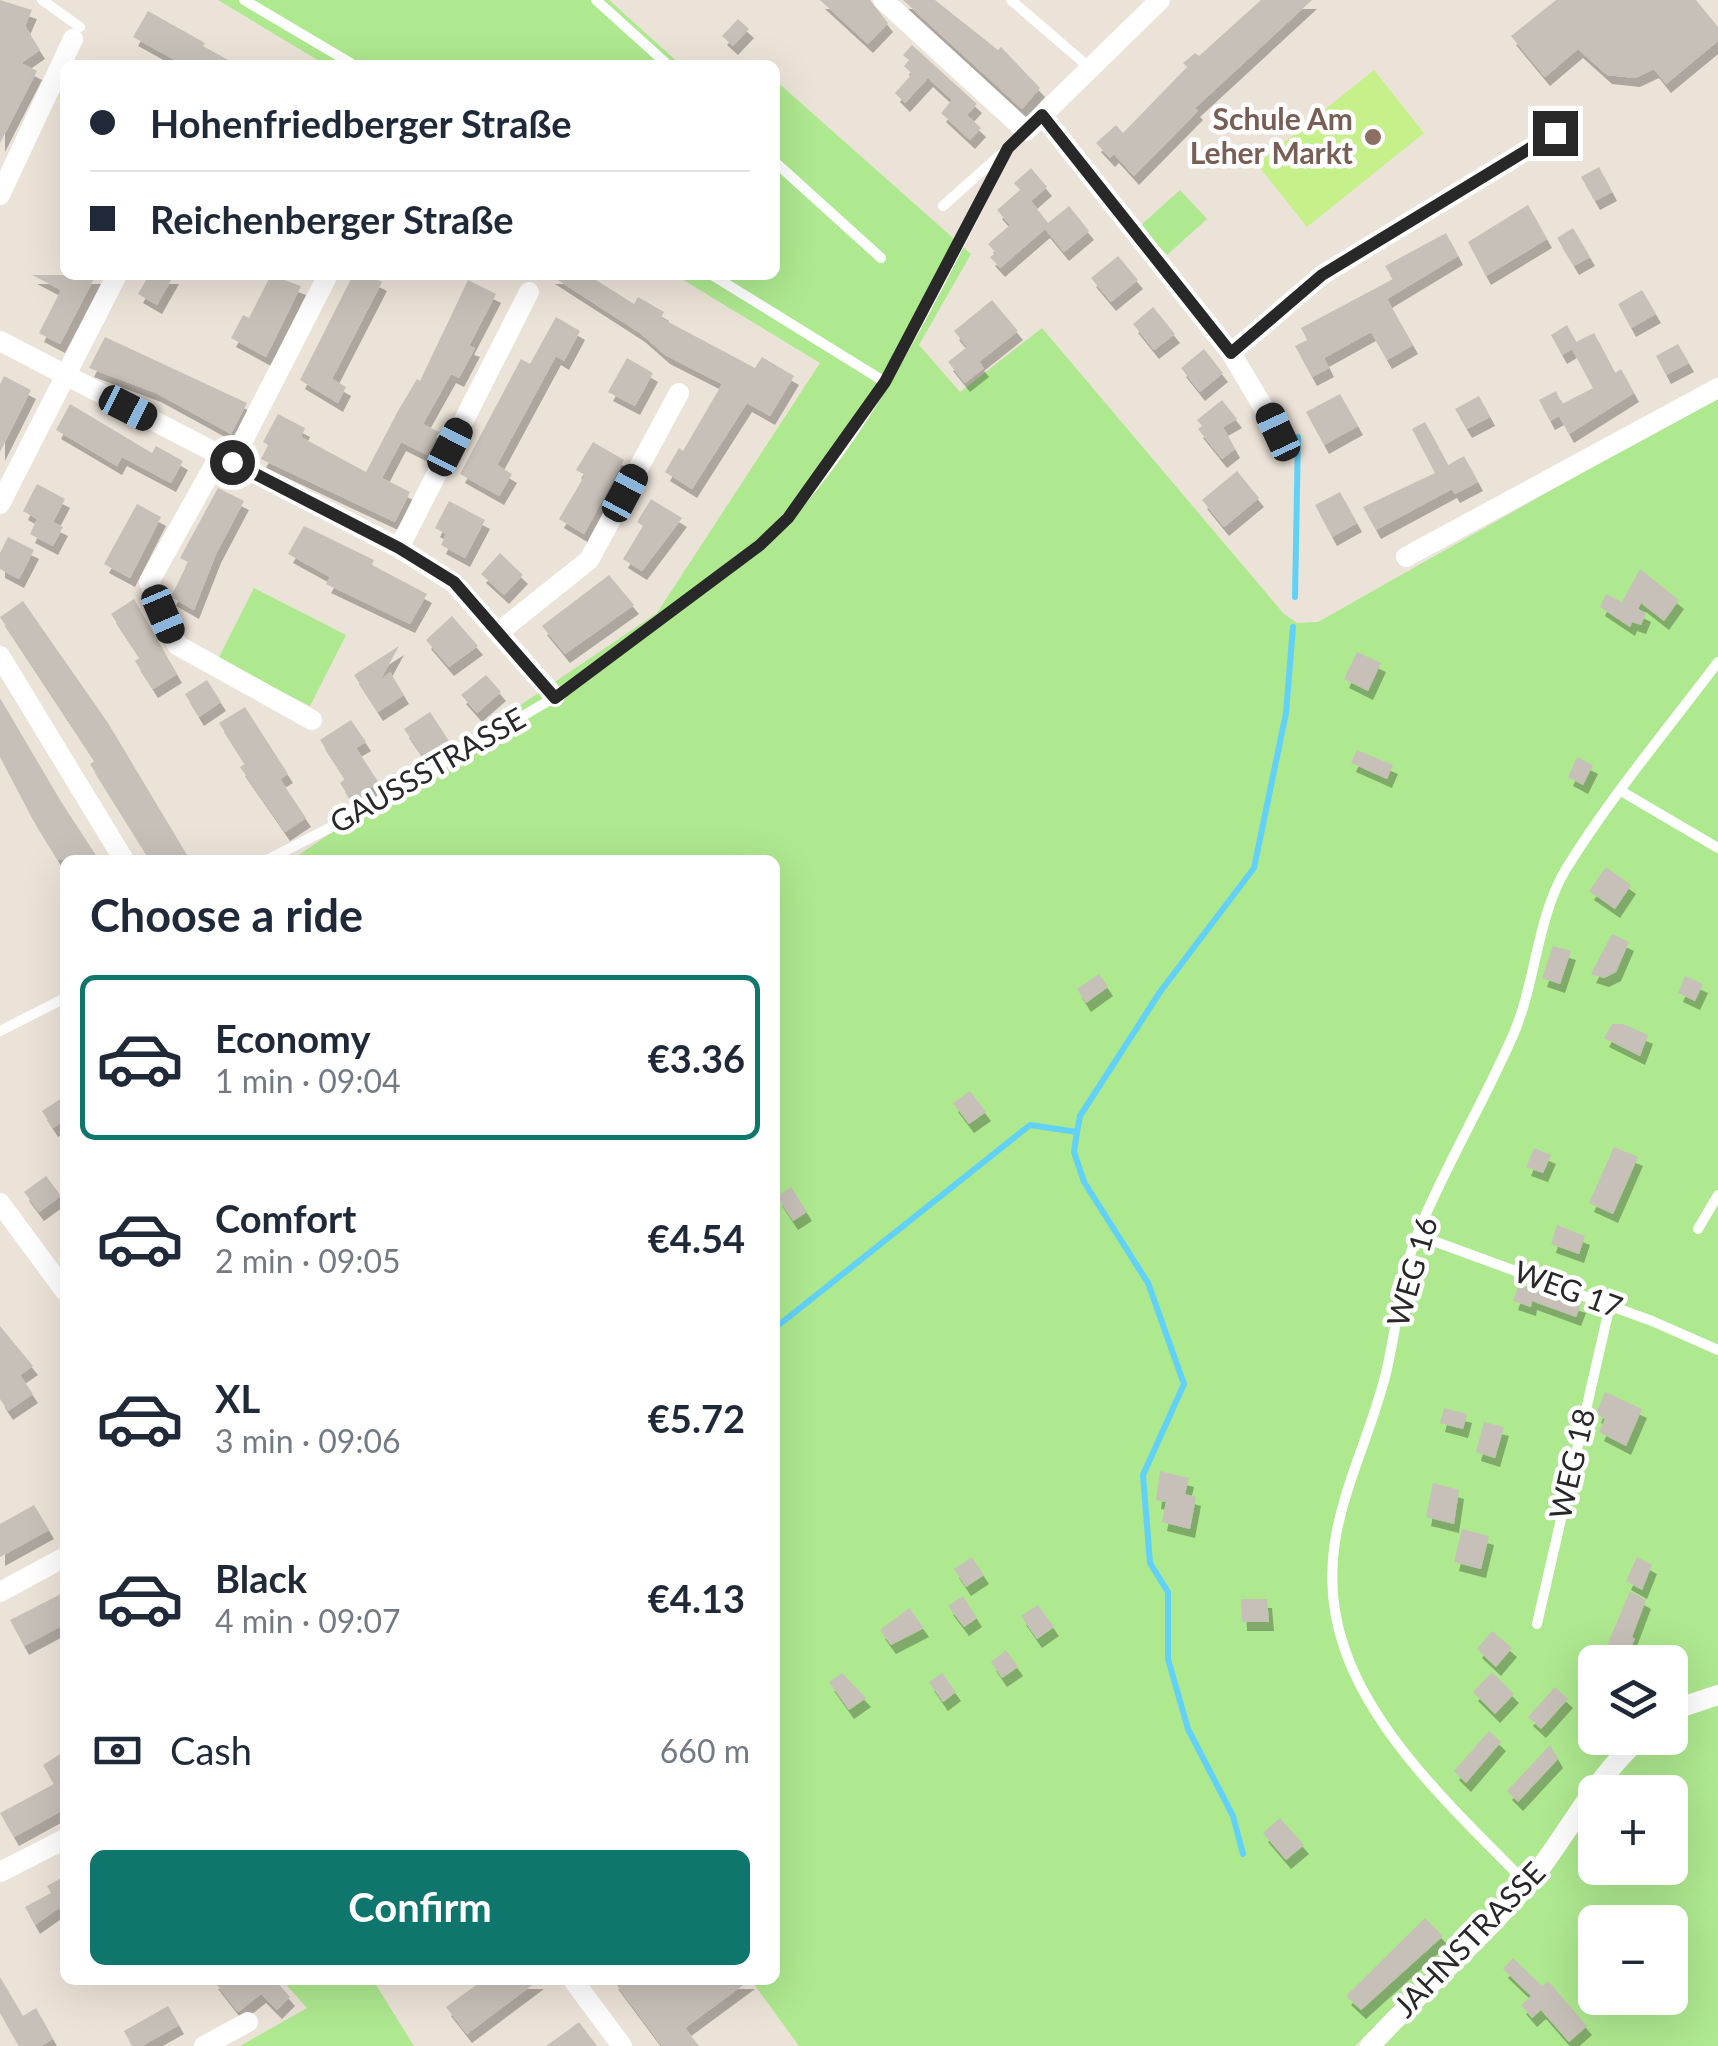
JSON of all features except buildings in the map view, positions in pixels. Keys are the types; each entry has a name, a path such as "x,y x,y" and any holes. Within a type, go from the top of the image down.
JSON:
{"street":[{"path":"883,0 1026,131"},
{"name":"GAUSSSTRASSE","path":"1026,131 1160,0"},
{"path":"64,60 77,33"},
{"path":"0,195 60,69"},
{"path":"1042,115 1231,353 1278,432"},
{"path":"1231,353 1322,275 1555,133"},
{"path":"0,504 114,280"},
{"path":"312,720 176,645 150,582 226,458 325,280"},
{"path":"399,548 529,292"},
{"path":"0,341 399,548 454,582 555,698"},
{"path":"1406,557 1718,388"},
{"path":"500,631 589,560 680,392"},
{"path":"0,656 121,855"},
{"path":"0,1202 60,1283"},
{"path":"0,1592 60,1559"},
{"path":"1688,1705 1718,1695"},
{"name":"JAHNSTRASSE","path":"1370,2046 1528,1884 1595,1785 1624,1755"},
{"path":"0,1872 60,1842"},
{"path":"577,1985 622,2046"},
{"path":"204,2046 248,2022"}],"lane":[{"path":"42,0 77,33"},
{"path":"244,0 346,60"},
{"path":"596,0 662,60"},
{"path":"1011,0 1090,68"},
{"name":"GAUSSSTRASSE","path":"276,855 388,796 555,698 760,545 788,518 885,382 1008,148 1026,131"},
{"path":"943,206 1008,148"},
{"path":"780,167 881,258"},
{"path":"720,280 885,382"},
{"name":"WEG 16","path":"1528,1884 1434,1788 1402,1747 1344,1648 1334,1596 1333,1558 1343,1493 1365,1445 1385,1377 1417,1234 1516,1030 1556,888 1621,790 1718,662"},
{"path":"1621,790 1718,848"},
{"path":"0,1031 60,1001"},
{"path":"1698,1229 1718,1194"},
{"name":"WEG 17","path":"1417,1234 1610,1305 1718,1350"},
{"name":"WEG 18","path":"1536,1624 1610,1305"}],"green space":[{"path":"218,0 609,0 675,60 318,60"},
{"path":"1374,70 1424,133 1307,227 1257,164"},
{"path":"780,84 971,254 919,345 960,392 1042,328 1284,614 1297,623 1318,622 1718,396 1718,2046 1379,2046 1462,1940 1355,2046 799,2046 755,1985 780,1985 780,855 298,855 657,613 820,363 683,280 780,280"},
{"path":"1180,190 1207,219 1167,255 1140,226"},
{"path":"254,588 346,635 310,706 218,659"},
{"path":"286,1985 376,1985 414,2046 240,2046 307,2008"}],"waterway":[{"path":"1295,597 1298,437"},
{"path":"1077,1132 1080,1116 1160,992 1254,868 1286,713 1293,627"},
{"path":"780,1324 1030,1125 1077,1132 1074,1152 1084,1182 1148,1283 1184,1384 1143,1475 1150,1563 1168,1592 1168,1659 1188,1729 1233,1816 1243,1854"}],"place":[{"name":"Schule Am Leher Markt","path":"1373,137"}],"route":[{"path":"232,462 399,548 454,582 555,698 760,545 788,518 885,382 1008,148 1042,115 1231,353 1322,275 1555,133"}]}
